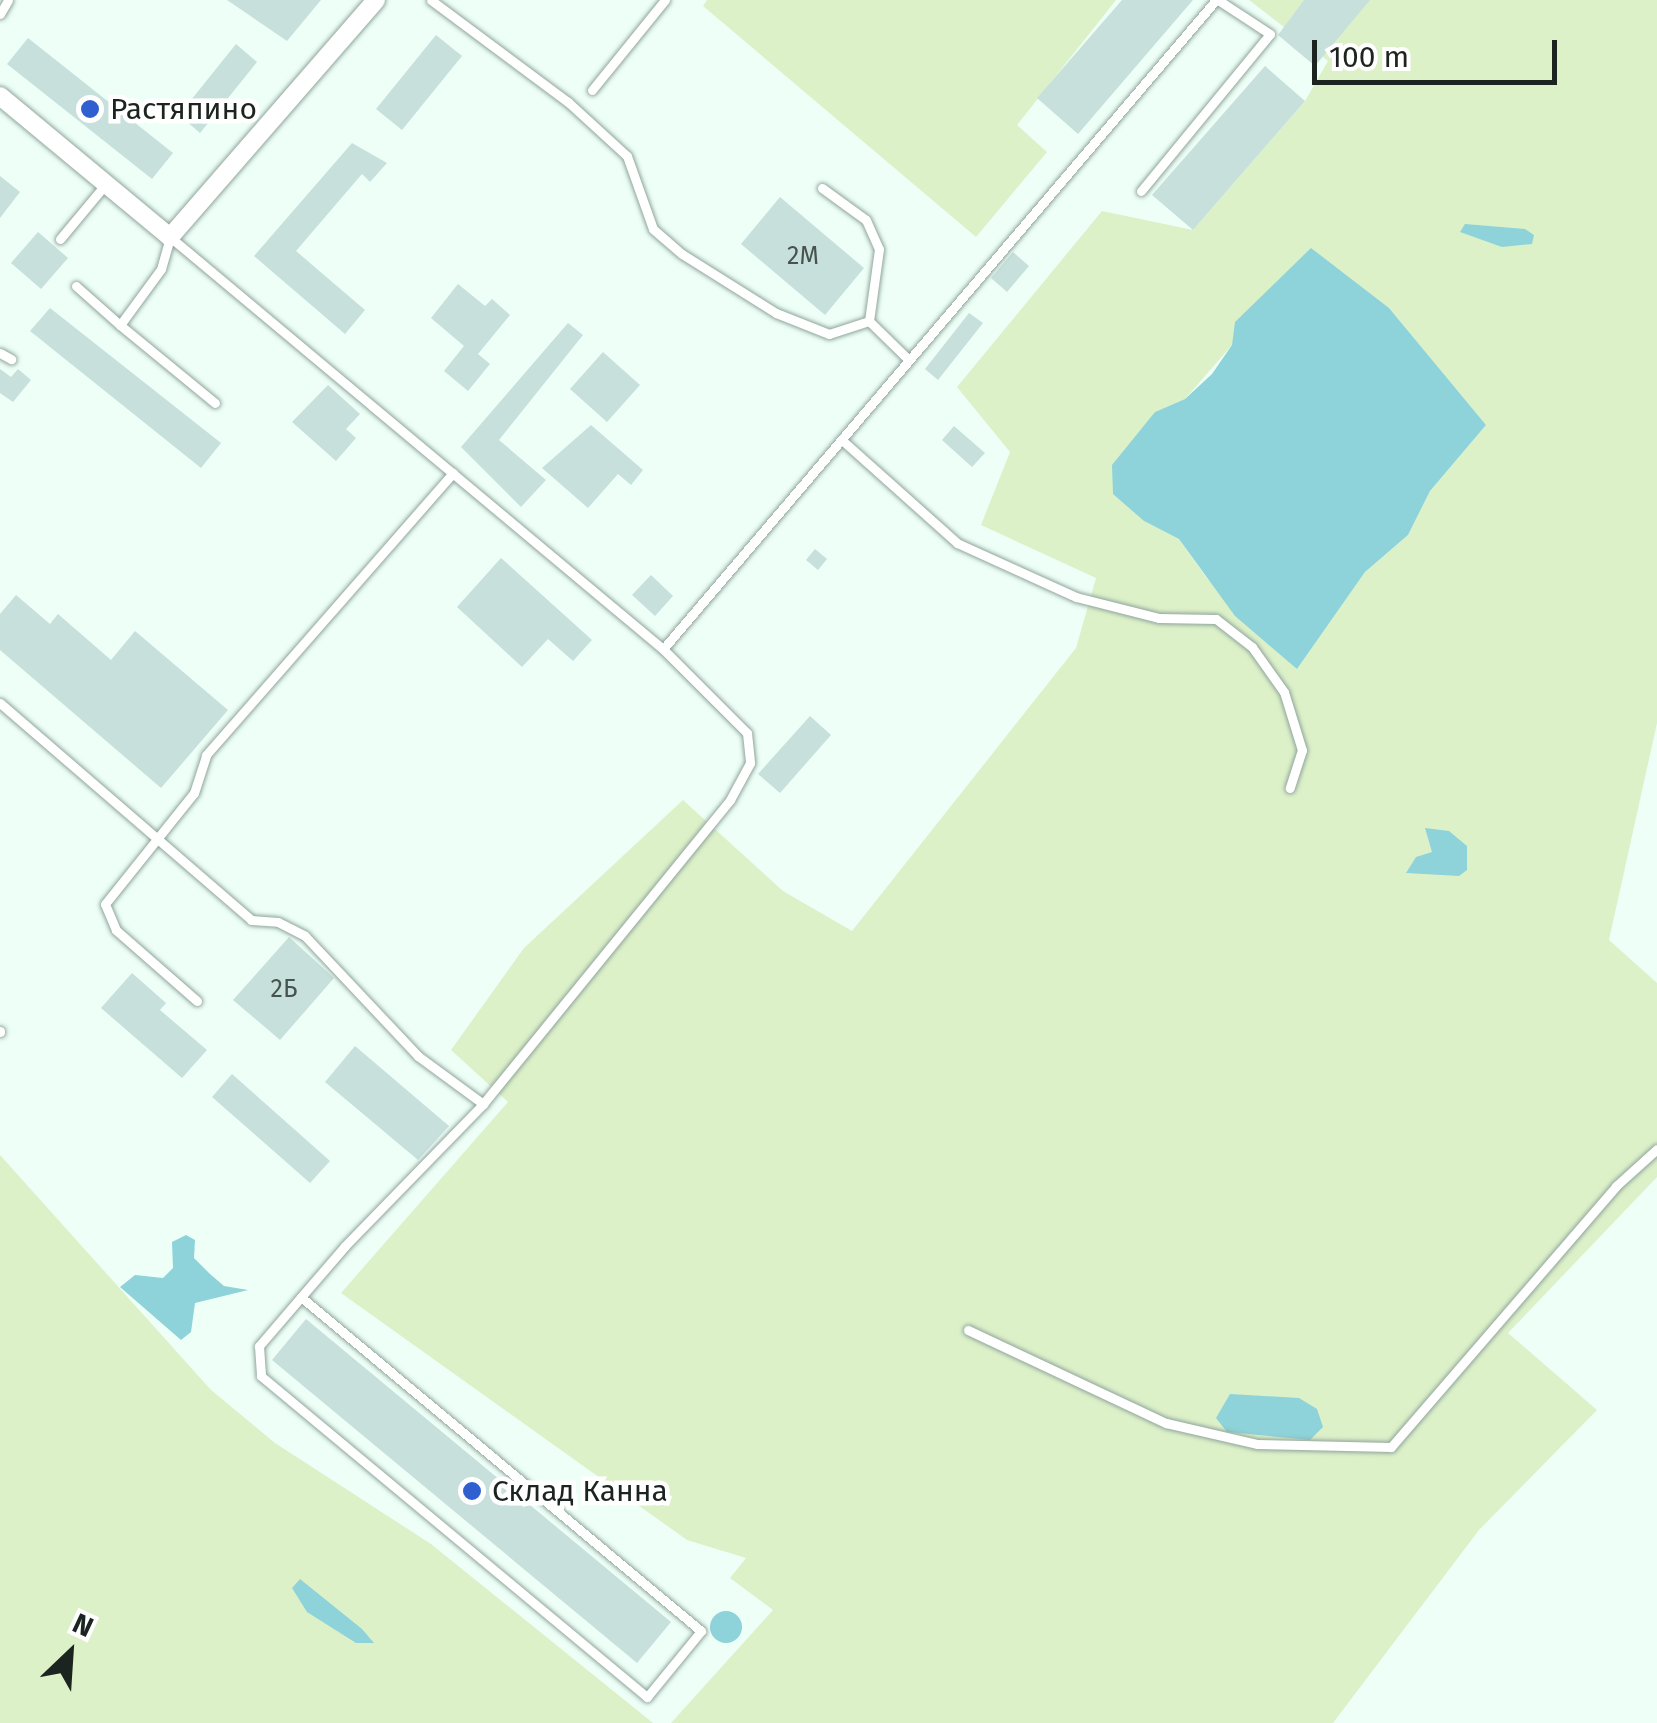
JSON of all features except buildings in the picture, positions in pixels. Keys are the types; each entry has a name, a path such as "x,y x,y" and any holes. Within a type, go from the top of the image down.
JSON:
{"street":[{"path":"0,96 170,237 376,0"}],"lane":[{"path":"430,0 568,102 627,156 654,229 682,254 776,313 829,334 869,321"},
{"path":"592,90 665,0"},
{"path":"663,649 1217,0 1270,34 1141,191"},
{"path":"0,14 6,1"},
{"path":"60,239 105,185"},
{"path":"822,188 866,220 880,249 869,321"},
{"path":"120,325 161,268 170,237 663,649 747,733 750,763 730,800 483,1104 302,1297 259,1346 261,1376 647,1698 701,1631 302,1297"},
{"path":"76,286 215,403"},
{"path":"869,321 908,359"},
{"path":"0,352 11,359"},
{"path":"843,441 957,543 1076,597 1159,618 1216,618 1252,646 1284,692 1302,750 1290,788"},
{"path":"196,1001 116,930 104,904 194,793 206,755 452,474"},
{"path":"0,702 250,920 278,922 305,936 418,1056 483,1104"},
{"path":"968,1330 1166,1423 1258,1444 1391,1446 1616,1186 1657,1149"}],"green space":[{"path":"707,0 1116,0 1017,125 1047,152 976,237 703,6"},
{"path":"1249,0 1657,0 1657,723 1609,940 1657,983 1657,1177 1508,1333 1597,1410 1479,1530 1333,1723 671,1723 773,1610 730,1578 746,1558 687,1540 341,1293 508,1102 451,1050 524,948 683,800 783,891 852,931 1076,648 1096,578 981,525 1010,452 957,387 1102,211 1193,230 1305,101 1328,61","holes":["1353,284 1389,308 1486,425 1430,491 1408,535 1365,572 1297,669 1206,577 1179,539 1144,521 1155,412 1185,399 1232,345"]},
{"path":"0,1155 211,1390 275,1443 431,1544 653,1723 0,1723"}],"water":[{"path":"1465,224 1525,229 1534,235 1532,244 1502,247 1460,232"},
{"path":"1311,248 1389,308 1486,425 1430,491 1408,535 1365,572 1297,669 1235,616 1179,539 1144,521 1113,494 1112,465 1155,412 1185,399 1212,374 1232,345 1235,322"},
{"path":"1425,828 1449,831 1467,846 1467,870 1459,876 1406,873 1416,857 1432,852"},
{"path":"186,1235 195,1240 194,1258 210,1274 224,1286 248,1290 195,1303 191,1332 181,1340 120,1287 135,1275 163,1278 173,1268 172,1242"},
{"path":"1230,1394 1299,1398 1317,1409 1323,1427 1310,1440 1227,1432 1216,1418"},
{"path":"300,1579 374,1643 356,1643 307,1612 292,1588"},
{"path":"726,1611 737,1616 742,1627 737,1638 726,1643 715,1638 710,1627 715,1616"}],"place":[{"name":"Растяпино","path":"90,109"},
{"name":"Склад Канна","path":"472,1491"}]}
